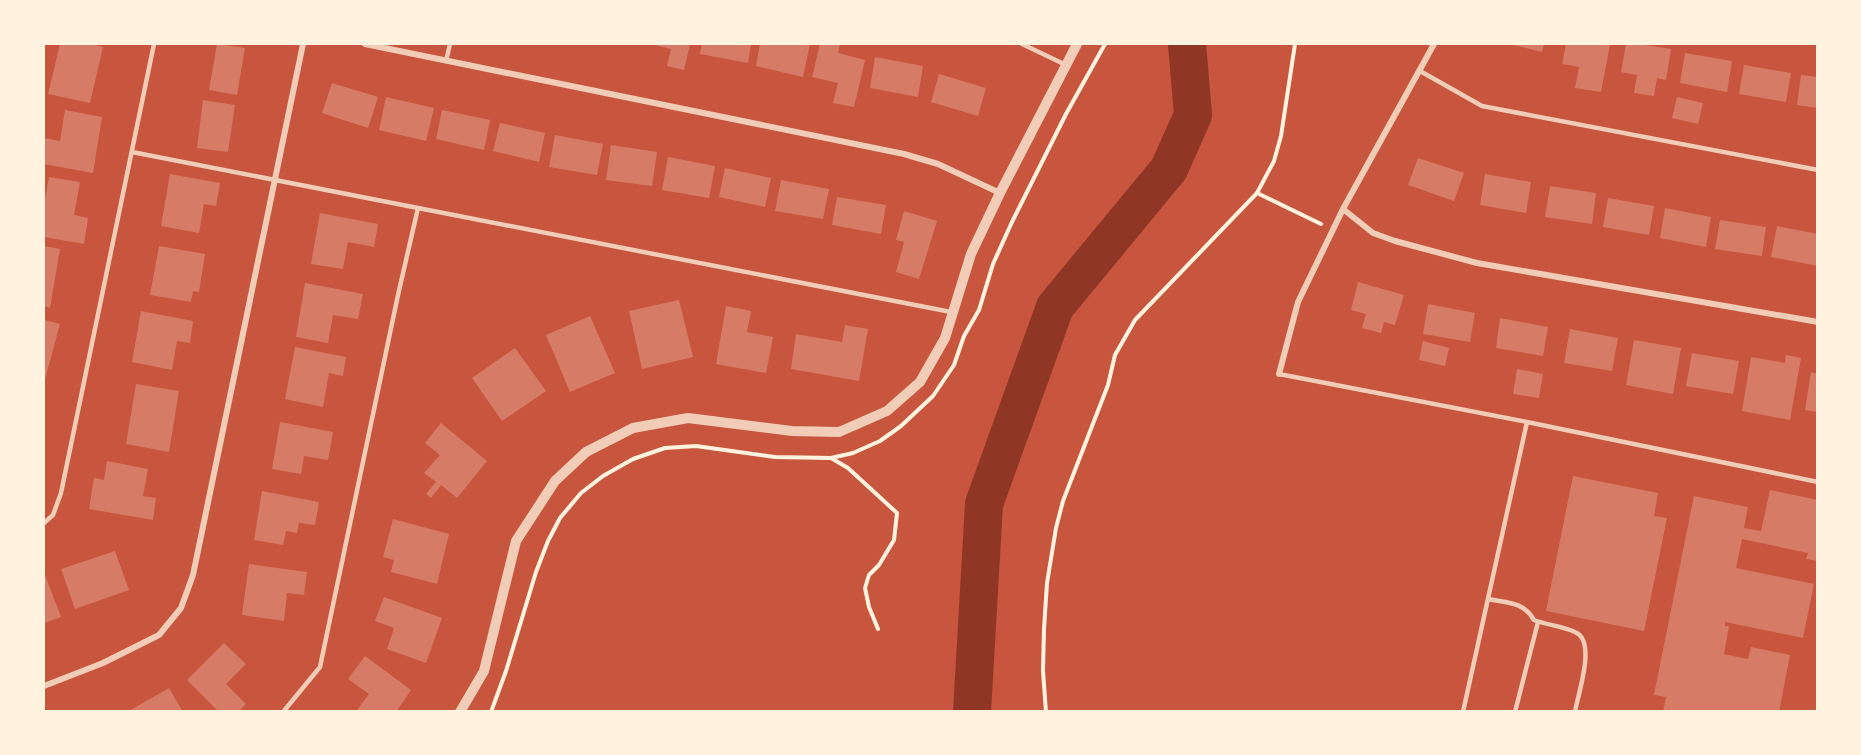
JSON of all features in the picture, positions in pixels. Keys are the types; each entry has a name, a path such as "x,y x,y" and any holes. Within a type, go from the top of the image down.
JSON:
{"street":[{"path":"44,686 104,663 159,634 181,608 193,575 303,44"},
{"path":"364,44 904,154 938,164 1000,193"},
{"path":"460,711 484,671 516,541 555,481 586,452 633,428 688,418 792,431 839,432 887,411 920,382 945,338 971,254 1077,44"},
{"path":"1279,375 1298,302 1343,209 1434,44"},
{"path":"1343,209 1373,233 1477,263 1818,322"}],"lane":[{"path":"44,523 53,515 61,493 154,44"},
{"path":"446,61 450,44"},
{"path":"1022,44 1066,65"},
{"path":"1420,71 1482,106 1818,170"},
{"path":"132,152 953,312"},
{"path":"283,711 320,667 418,208"},
{"path":"1279,375 1527,422 1818,482"},
{"path":"1463,711 1527,422"},
{"path":"1488,600 1520,605 1528,611 1533,620 1575,632 1581,636 1585,642 1586,655 1575,711"},
{"path":"1515,711 1538,622"}],"path":[{"path":"491,711 548,541 560,518 581,493 603,476 633,459 664,448 696,446 775,457 831,458 853,453 880,441 933,396 954,365 964,336 979,310 993,264 1012,222 1066,114 1105,44"},
{"path":"1046,711 1043,671 1044,629 1047,584 1056,528 1063,501 1108,385 1115,355 1135,320 1257,193 1274,161 1281,136 1295,44"},
{"path":"1257,193 1332,230"},
{"path":"831,458 848,468 897,513 894,540 879,565 869,575 865,588 869,607 878,629"}],"building":[{"path":"60,44 90,44 103,47 90,103 48,94"},
{"path":"217,44 245,48 237,95 209,90"},
{"path":"651,44 690,44 684,70 667,66 671,49"},
{"path":"702,44 751,44 748,63 700,54"},
{"path":"760,44 810,44 803,77 756,66"},
{"path":"820,44 840,44 838,53 865,60 854,107 833,103 838,83 812,77"},
{"path":"1510,44 1544,44 1542,52"},
{"path":"1566,44 1610,44 1601,92 1575,88 1579,67 1562,64"},
{"path":"1626,44 1671,49 1666,80 1657,78 1654,96 1634,93 1637,75 1621,72"},
{"path":"1685,53 1732,61 1727,92 1680,83"},
{"path":"875,57 923,66 918,97 870,88"},
{"path":"1744,65 1791,73 1786,102 1739,94"},
{"path":"939,74 986,88 978,116 931,102"},
{"path":"1801,75 1818,77 1818,108 1797,105"},
{"path":"332,83 378,97 368,128 322,113"},
{"path":"386,97 434,108 426,141 379,130"},
{"path":"1677,97 1703,103 1698,124 1672,118"},
{"path":"203,100 235,105 228,152 197,148"},
{"path":"65,110 102,117 93,173 44,164 44,138 60,141"},
{"path":"442,110 490,120 484,150 436,139"},
{"path":"500,123 545,133 539,162 493,151"},
{"path":"555,135 603,144 597,175 549,167"},
{"path":"611,145 657,152 652,186 606,180"},
{"path":"668,157 715,166 709,198 662,190"},
{"path":"1418,158 1464,173 1454,201 1408,185"},
{"path":"725,168 771,178 765,207 719,197"},
{"path":"170,174 220,183 216,206 204,204 199,233 161,226"},
{"path":"1485,174 1531,182 1526,213 1480,205"},
{"path":"49,177 80,182 74,215 88,218 84,244 44,237 44,205"},
{"path":"781,180 829,189 823,219 775,211"},
{"path":"1550,186 1596,193 1592,224 1545,217"},
{"path":"837,197 886,205 881,234 832,225"},
{"path":"1608,198 1654,206 1649,235 1603,227"},
{"path":"1665,208 1711,217 1706,247 1660,238"},
{"path":"904,211 937,221 919,279 896,272 904,242 896,240"},
{"path":"320,213 378,224 374,247 348,242 343,269 311,264"},
{"path":"1720,220 1766,227 1762,256 1715,249"},
{"path":"1777,226 1818,234 1818,266 1771,257"},
{"path":"44,246 60,249 50,308 44,306"},
{"path":"159,246 205,254 199,292 193,291 191,302 150,295"},
{"path":"1358,282 1404,295 1395,325 1384,322 1381,333 1362,328 1366,314 1351,310"},
{"path":"305,283 363,294 358,319 333,315 328,343 296,337"},
{"path":"679,300 693,357 642,369 629,311"},
{"path":"1428,304 1475,313 1470,342 1423,334"},
{"path":"726,306 751,311 747,332 773,337 766,373 716,364"},
{"path":"141,311 193,321 190,343 177,341 172,370 132,362"},
{"path":"590,316 615,373 570,392 546,335"},
{"path":"1500,318 1548,327 1543,356 1496,348"},
{"path":"44,320 60,324 44,383"},
{"path":"845,325 868,329 859,381 791,369 796,334 842,342"},
{"path":"1570,329 1618,338 1612,371 1564,363"},
{"path":"1634,340 1681,348 1673,394 1626,385"},
{"path":"1423,341 1449,348 1445,366 1419,360"},
{"path":"295,347 346,357 343,376 329,373 323,407 285,399"},
{"path":"515,348 546,391 502,421 472,378"},
{"path":"1692,353 1739,361 1733,394 1686,386"},
{"path":"1786,355 1801,358 1790,420 1742,411 1751,357 1785,363"},
{"path":"1517,369 1543,374 1539,398 1513,394"},
{"path":"1811,372 1818,374 1818,412 1805,410"},
{"path":"136,384 179,391 169,452 126,444"},
{"path":"280,422 333,432 328,460 304,456 301,474 272,469"},
{"path":"441,423 487,461 457,498 441,485 431,498 426,494 436,482 424,473 440,455 425,443"},
{"path":"107,461 148,469 143,496 156,498 153,520 89,509 94,478 104,480"},
{"path":"1573,476 1658,493 1654,516 1667,518 1644,631 1546,611"},
{"path":"1770,490 1818,500 1818,561 1806,559 1808,553 1742,539 1736,568 1814,584 1803,638 1725,622 1725,626 1729,626 1724,654 1748,659 1751,647 1790,655 1779,712 1663,712 1666,697 1654,695 1694,496 1748,507 1744,528 1761,531"},
{"path":"262,491 319,502 315,525 299,523 297,533 286,531 283,545 254,540"},
{"path":"393,519 449,534 437,584 391,572 394,560 383,557"},
{"path":"115,551 129,590 75,609 61,569"},
{"path":"249,564 307,572 304,595 287,593 284,621 242,615"},
{"path":"44,572 61,617 44,623"},
{"path":"384,597 442,618 426,663 387,649 394,628 375,621"},
{"path":"224,643 246,664 226,684 246,704 238,712 219,712 187,680"},
{"path":"365,656 411,690 396,712 360,712 357,710 369,694 348,679"},
{"path":"169,688 183,712 127,712"}],"waterway":[{"path":"972,712 984,504 1055,307 1169,169 1193,115 1187,44"}]}
